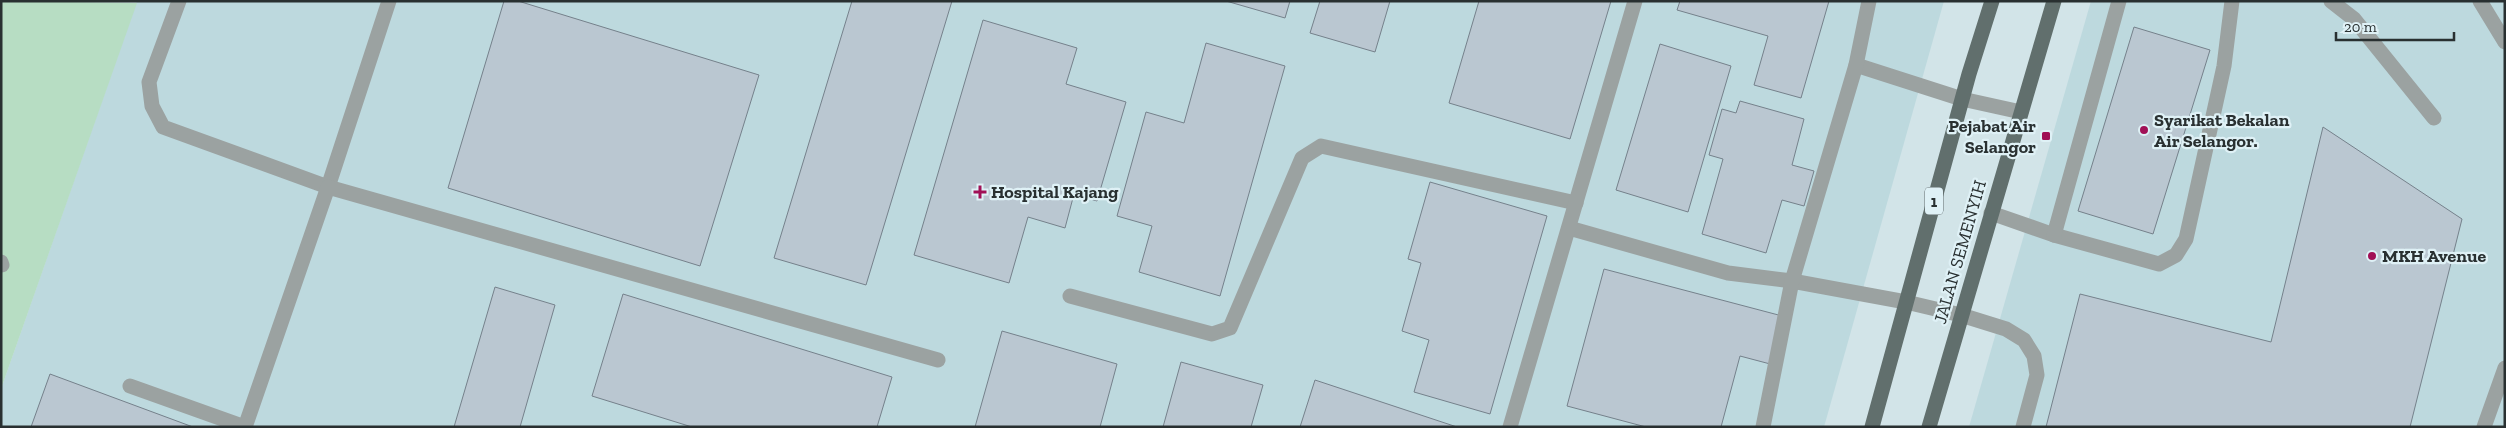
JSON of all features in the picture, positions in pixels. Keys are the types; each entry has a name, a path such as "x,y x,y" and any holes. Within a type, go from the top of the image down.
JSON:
{"main road":[{"name":"1","path":"1872,427 1962,99 1992,1"},
{"name":"JALAN SEMENYIH","path":"1929,427 2054,1"}],"lane":[{"path":"179,1 149,82 152,106 163,127 328,187 938,360"},
{"path":"130,386 245,427 328,187 389,1"},
{"path":"1510,427 1635,1"},
{"path":"1763,427 1792,281 1856,66 1869,1"},
{"path":"2054,235 2119,1"},
{"path":"1991,213 2054,235 2159,264 2176,255 2186,239 2224,66 2232,1"},
{"path":"2331,1 2354,19 2434,118"},
{"path":"2480,1 2505,42"},
{"path":"1856,66 1962,99 2021,112"},
{"path":"1070,296 1212,334 1230,328 1302,158 1321,146 1576,202"},
{"path":"1569,228 1728,273 1792,281 1906,302 1961,315 2006,329 2024,340 2034,356 2038,375 2024,427"},
{"path":"2484,427 2505,368"}],"shaded area":[{"name":"Hospital Kajang","path":"137,1 1944,1 1824,427 1,427 1,389"},
{"path":"2091,1 2505,1 2505,427 1969,427"}],"green space":[{"path":"1,1 137,3 1,389"}],"building":[{"path":"504,1 518,1 759,75 700,266 448,188"},
{"path":"852,1 952,1 866,285 774,258"},
{"path":"1226,1 1290,1 1285,18"},
{"path":"1320,1 1390,1 1375,52 1310,33"},
{"path":"1479,1 1611,1 1570,139 1449,103"},
{"path":"1680,1 1829,1 1801,98 1754,85 1768,36 1677,10"},
{"path":"983,20 1077,48 1066,84 1126,102 1097,201 1074,194 1065,228 1028,217 1009,283 914,255"},
{"name":"Syarikat Bekalan Air Selangor.","path":"2134,27 2210,50 2153,234 2078,211"},
{"path":"1206,43 1285,66 1220,296 1139,272 1152,226 1117,216 1146,112 1184,123"},
{"path":"1660,44 1731,66 1688,212 1616,190"},
{"path":"1740,101 1804,119 1792,165 1814,171 1804,206 1782,200 1766,253 1702,234 1723,159 1709,155 1722,109 1736,113"},
{"name":"MKH Avenue","path":"2323,127 2462,219 2410,427 2046,427 2080,294 2271,342"},
{"path":"1430,182 1547,216 1490,414 1414,392 1429,340 1402,331 1421,263 1408,259"},
{"path":"1604,269 1786,317 1774,365 1740,356 1721,427 1646,427 1567,406"},
{"path":"495,287 555,305 520,427 454,427"},
{"path":"623,294 892,377 877,427 692,427 592,396"},
{"path":"1002,331 1117,364 1100,427 975,427"},
{"path":"1181,362 1263,385 1251,427 1163,427"},
{"path":"50,374 193,427 31,427"},
{"path":"1315,380 1457,427 1300,427"}],"place":[{"name":"Syarikat Bekalan Air Selangor.","path":"2144,130"},
{"name":"Pejabat Air Selangor","path":"2046,136"},
{"name":"Hospital Kajang","path":"980,192"},
{"name":"MKH Avenue","path":"2372,256"}]}
